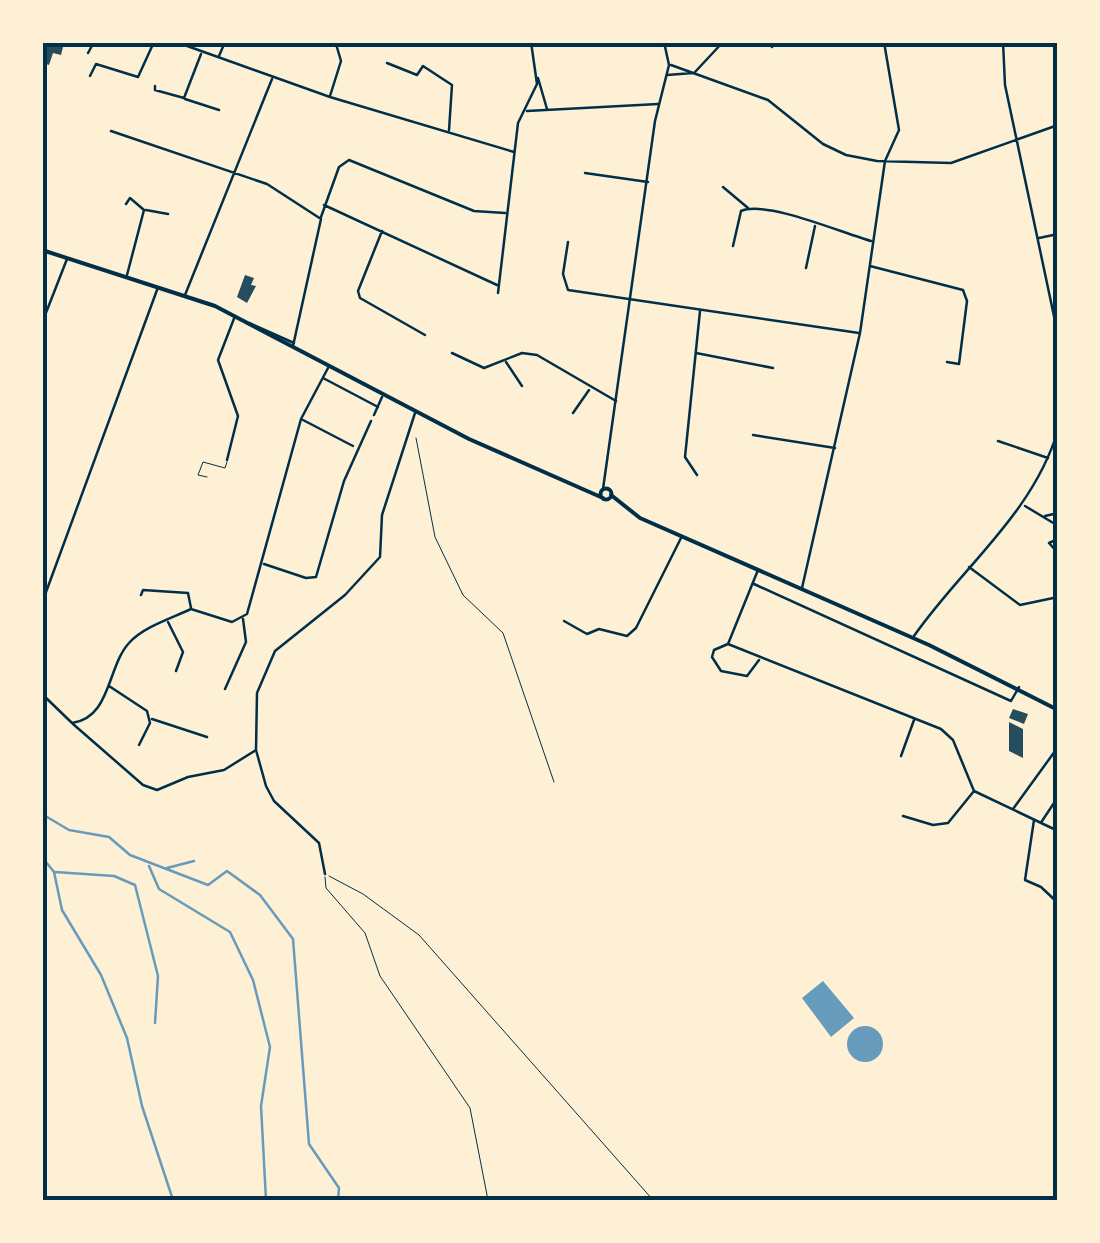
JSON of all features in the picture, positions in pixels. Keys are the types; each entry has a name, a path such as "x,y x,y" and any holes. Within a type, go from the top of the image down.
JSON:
{"main road":[{"path":"42,250 234,316 416,412 585,491 605,494 682,536 1019,687 1058,710"}],"street":[{"path":"88,53 94,42"},
{"path":"103,42 115,42"},
{"path":"138,77 154,42"},
{"path":"176,42 330,97 514,152"},
{"path":"218,57 225,42"},
{"path":"531,42 547,110"},
{"path":"605,494 648,182 669,64 664,42"},
{"path":"667,74 694,73 722,42"},
{"path":"801,590 860,333 885,161 899,130 884,42"},
{"path":"1003,42 1005,85 1058,336"},
{"path":"328,48 339,43 341,66 330,97"},
{"path":"184,98 202,52"},
{"path":"387,63 417,76 423,66 452,85 448,132"},
{"path":"90,76 96,64 138,77 142,82"},
{"path":"669,64 768,100 846,156 951,164 1018,136 1058,125"},
{"path":"498,293 520,117 536,92 536,72"},
{"path":"184,296 273,77"},
{"path":"156,86 155,90 219,110"},
{"path":"525,111 660,104"},
{"path":"111,131 267,184 321,219"},
{"path":"293,345 324,205 339,167 349,160 474,211 507,213"},
{"path":"585,174 648,182"},
{"path":"723,187 748,208"},
{"path":"126,204 131,195 144,210 168,214"},
{"path":"324,205 382,230 440,262 499,286"},
{"path":"733,246 740,211 748,208 790,215 871,241"},
{"path":"127,278 144,210"},
{"path":"806,268 815,226"},
{"path":"382,230 360,298 422,332"},
{"path":"1038,238 1058,234"},
{"path":"568,242 564,274 568,290 860,333"},
{"path":"42,323 67,257"},
{"path":"868,266 962,289 967,301 959,364 947,362"},
{"path":"42,603 158,287"},
{"path":"697,475 685,457 700,310"},
{"path":"228,460 238,416 218,360 234,316"},
{"path":"452,353 479,367 522,353 537,355 616,402"},
{"path":"695,353 774,368"},
{"path":"505,360 522,386"},
{"path":"72,723 94,714 126,646 191,609 228,621 242,618 250,607 302,419 328,368"},
{"path":"322,378 378,407"},
{"path":"573,413 590,389"},
{"path":"374,415 382,395"},
{"path":"325,874 319,843 274,801 256,750 257,693 275,651 344,594 380,558 382,515 406,429 416,412"},
{"path":"302,419 356,448"},
{"path":"263,564 306,578 316,577 356,448 370,421"},
{"path":"913,638 1023,504 1058,430"},
{"path":"752,435 836,448"},
{"path":"998,440 1048,458"},
{"path":"1023,504 1056,524 1058,532"},
{"path":"1044,517 1058,513"},
{"path":"564,621 587,634 599,630 627,636 636,628 682,536"},
{"path":"1058,539 1049,543 1058,553"},
{"path":"969,567 1020,605 1058,597"},
{"path":"759,569 728,644 714,650 714,665 721,671 747,676 760,658"},
{"path":"191,584 191,609"},
{"path":"753,584 1012,700 1019,687"},
{"path":"141,595 143,590 188,592"},
{"path":"226,689 247,635 242,618"},
{"path":"167,621 184,652 176,671"},
{"path":"728,644 915,718 950,736 974,791 1058,831"},
{"path":"108,686 145,708 150,719 139,745"},
{"path":"42,694 123,770 157,790 188,777 224,770 256,750"},
{"path":"901,756 915,718"},
{"path":"150,719 208,737"},
{"path":"1012,810 1058,747"},
{"path":"903,816 933,825 948,823 974,791"},
{"path":"1042,821 1058,797"},
{"path":"1034,819 1025,880 1041,886 1058,903"}],"lane":[{"path":"207,478 198,476 203,462 226,468 228,460"},
{"path":"325,874 326,888 365,933 380,976 470,1108 488,1200"}],"path":[{"path":"406,429 416,438 435,536 463,595 503,633 554,782"},
{"path":"325,874 362,894 419,935 653,1200"}],"water":[{"path":"823,981 854,1018 831,1037 802,998"},
{"path":"865,1026 877,1032 883,1044 877,1056 865,1062 853,1056 847,1044 853,1032"}],"building":[{"path":"42,42 63,47 61,55 53,53 49,65 43,63 47,51"},
{"path":"245,275 254,278 251,285 256,286 247,303 237,297"},
{"path":"1013,709 1028,714 1024,724 1009,718"},
{"path":"1009,722 1023,729 1023,758 1009,751"}],"waterway":[{"path":"42,814 69,830 109,837 130,855 208,885 227,871 260,895 293,939 309,1144 339,1188 338,1200"},
{"path":"42,857 54,872 62,910 101,975 127,1038 142,1106 173,1200"},
{"path":"167,868 194,861"},
{"path":"149,866 159,889 230,932 253,980 270,1047 261,1106 266,1200"},
{"path":"55,872 114,876 135,885 158,976 155,1023"}]}
